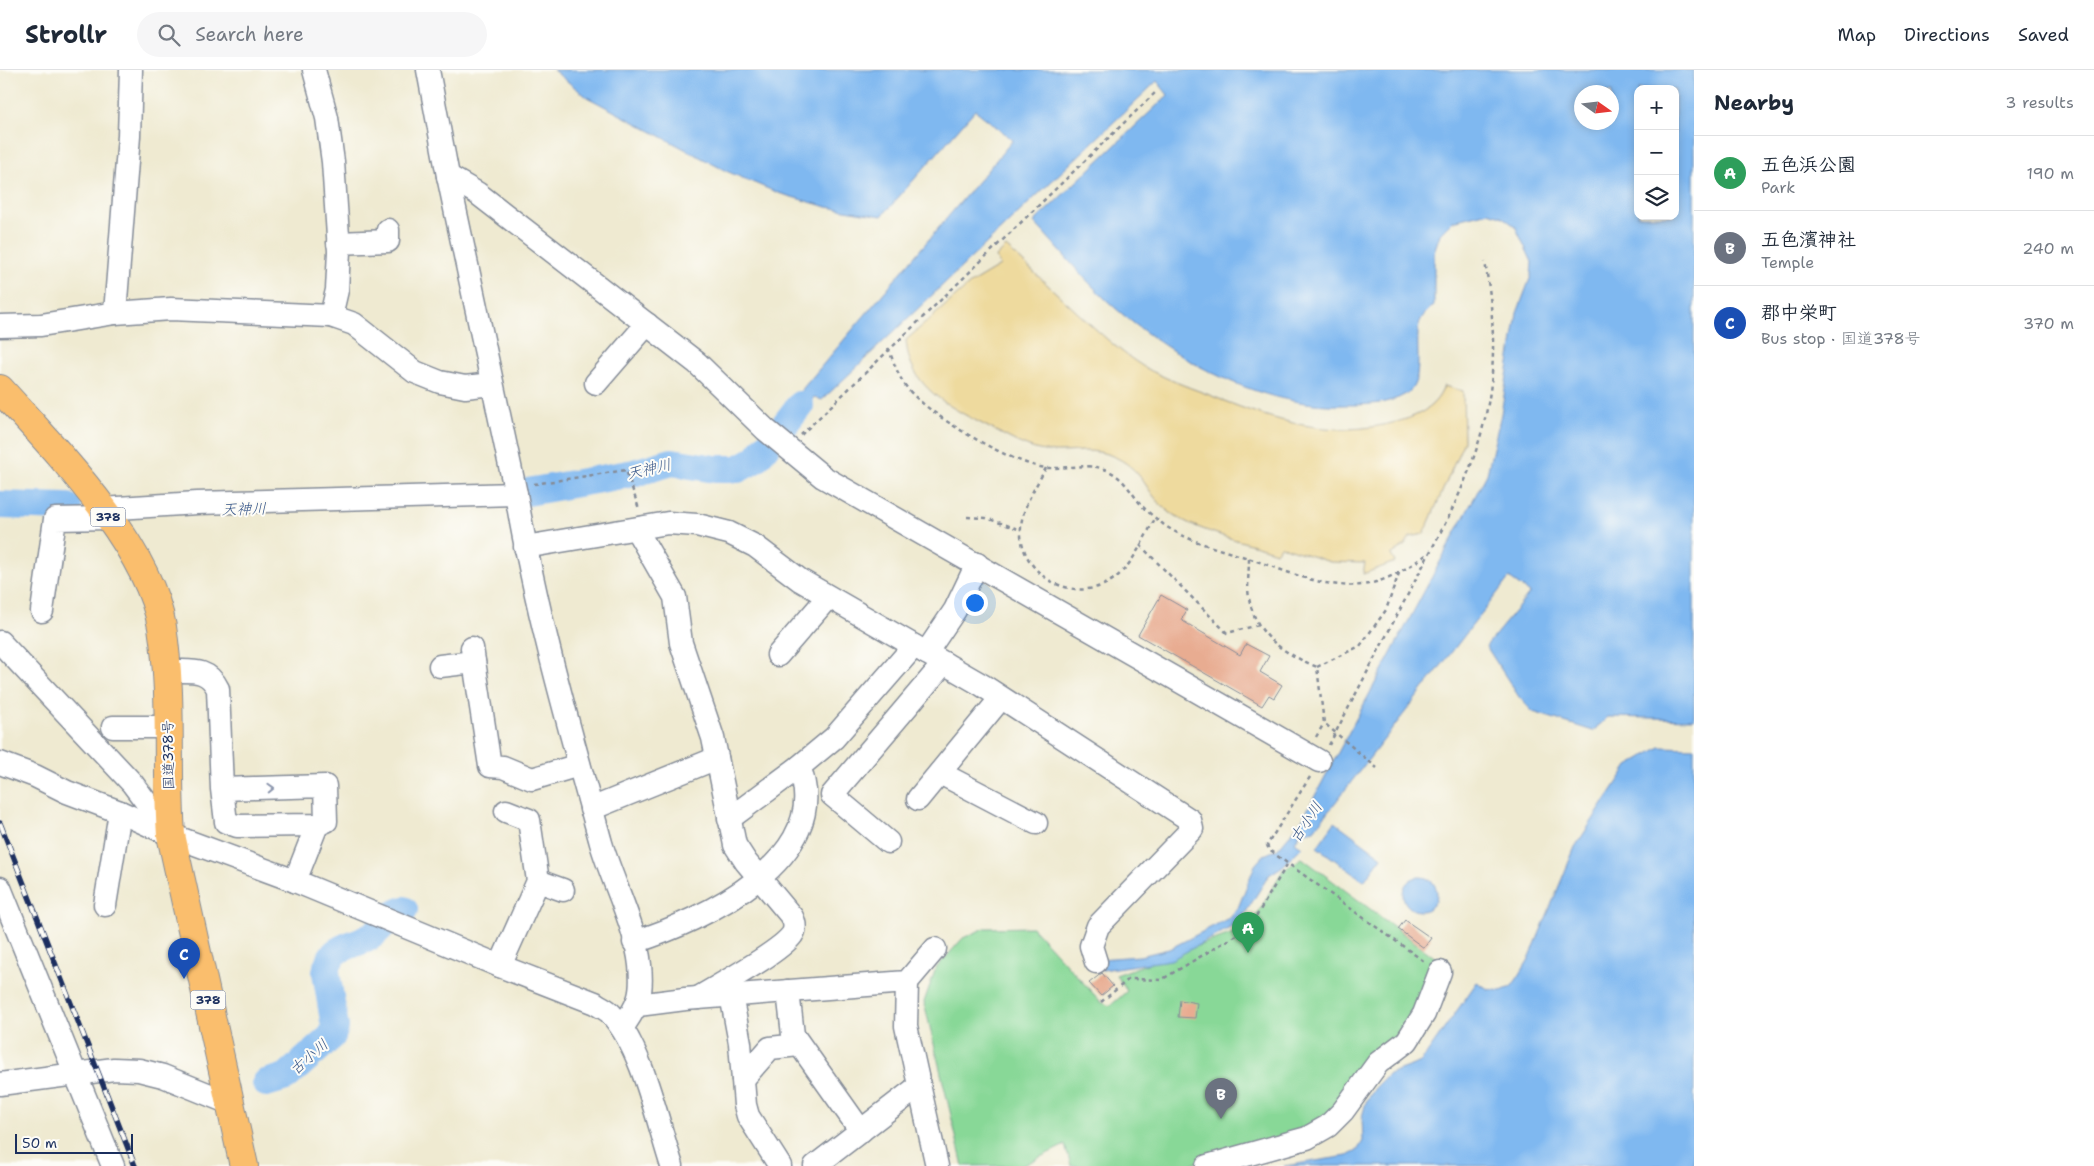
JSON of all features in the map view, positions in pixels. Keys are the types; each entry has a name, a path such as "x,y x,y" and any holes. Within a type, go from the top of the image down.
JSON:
{"highway":[{"name":"国道378号","path":"0,389 65,462 105,514 135,554 153,592 162,626 166,671 168,793 171,835 232,1104 244,1166"}],"street":[{"path":"115,313 129,136 131,70"},
{"path":"314,70 330,133 338,243 337,290 331,316"},
{"path":"428,70 448,176 515,490 525,547 558,692 591,809 639,962 641,982 638,1004 622,1028"},
{"path":"448,176 477,193 697,362 766,430 823,477 1319,761"},
{"path":"338,243 388,241 388,230"},
{"path":"0,326 41,324 115,313 171,309 331,316 354,324 415,372 440,382 465,387 492,384"},
{"path":"596,383 647,324"},
{"path":"42,611 55,519 197,503 515,490"},
{"path":"525,547 668,523 728,532 755,546 800,580 1001,698 1190,820 1192,829 1098,926 1091,946 1096,962"},
{"path":"640,528 675,597 681,643 717,758 736,845 760,879 792,917 795,924 793,934 781,946 698,998"},
{"path":"888,842 832,794 928,654 955,610 977,564"},
{"path":"778,654 828,597"},
{"path":"0,642 132,783 171,835"},
{"path":"729,819 799,767 834,738 928,654"},
{"path":"440,666 473,655 490,766 503,767 532,779 579,765"},
{"path":"166,671 201,672 212,677 218,689 222,789 226,822 236,826 317,825 326,820 325,786 222,789"},
{"path":"918,799 1001,698"},
{"path":"113,727 168,727"},
{"path":"591,809 717,758"},
{"path":"0,764 120,812 171,835 295,880 500,966 595,1003 609,1012 622,1028 640,1066 672,1166"},
{"path":"634,942 672,931 760,879 785,853 797,833 806,806 805,781 799,767"},
{"path":"940,773 1036,823"},
{"path":"500,966 538,882 529,820 506,811"},
{"path":"105,905 120,812"},
{"path":"295,880 317,825"},
{"path":"538,882 563,890"},
{"path":"0,888 113,1166"},
{"path":"934,949 907,982 906,1026 937,1166"},
{"path":"1207,1166 1307,1138 1328,1126 1343,1111 1378,1063 1407,1041 1424,1014 1440,972"},
{"path":"638,1004 907,982"},
{"path":"788,991 793,1035 860,1131"},
{"path":"731,996 740,1043 748,1116 780,1166"},
{"path":"743,1079 770,1048 799,1045"},
{"path":"0,1084 78,1076 114,1069 139,1070 163,1076 232,1104"},
{"path":"815,1166 919,1086"}],"path":[{"path":"795,454 802,432 1157,91"},
{"path":"1440,972 1269,850 1267,844 1286,817 1336,733 1467,480 1487,411 1494,376 1495,340 1492,304 1485,262"},
{"path":"888,348 906,388 937,416 1023,462 1057,469 1090,467 1104,469 1118,476 1130,488 1144,508 1188,538 1322,582 1343,586 1363,585 1384,580 1430,552"},
{"path":"1046,468 1022,515 1021,530 1026,555 1038,572 1055,584 1073,590 1092,589 1109,582 1124,571 1156,517"},
{"path":"515,490 627,472 640,528"},
{"path":"967,517 986,518 1021,530"},
{"path":"1140,545 1227,633 1259,625"},
{"path":"1249,559 1249,598 1263,633 1286,654 1317,667 1360,646 1386,610 1399,572"},
{"path":"1316,738 1324,723 1317,667"},
{"path":"1324,723 1340,739 1377,768"},
{"path":"1101,1002 1128,980 1161,980 1250,927 1288,863"}],"green space":[{"path":"1302,858 1441,962 1404,1035 1327,1119 1301,1134 1185,1166 1071,1166 1065,1145 1022,1166 963,1166 924,1002 936,968 963,938 985,928 1032,927 1101,1002 1110,1006 1127,991 1116,975 1250,927 1283,870"}],"sand":[{"path":"1006,247 1102,335 1144,367 1183,385 1271,417 1315,427 1338,429 1383,425 1420,413 1434,402 1444,386 1463,391 1464,441 1424,534 1410,537 1405,545 1391,555 1395,562 1363,574 1365,563 1330,562 1281,546 1276,552 1207,531 1180,519 1161,505 1138,474 1122,460 1101,452 1048,452 1033,448 961,413 935,395 924,384 915,372 909,357 906,340 970,284 1000,266 996,257"}],"water":[{"path":"553,70 1694,70 1694,719 1608,717 1593,731 1533,712 1519,697 1486,646 1530,593 1509,578 1314,830 1300,833 1295,842 1302,847 1283,866 1269,875 1239,923 1171,960 1102,970 1099,959 1140,956 1169,949 1231,917 1238,908 1255,865 1264,855 1278,849 1302,820 1487,474 1501,414 1517,313 1531,276 1532,262 1515,226 1501,216 1488,212 1453,221 1440,234 1434,252 1434,305 1425,313 1419,327 1416,380 1412,388 1399,398 1367,404 1312,404 1250,389 1220,377 1164,345 1114,307 1093,287 1034,222 1168,95 1157,81 822,400 814,397 804,409 793,400 1013,140 975,110 882,216 827,207 778,193 726,171 587,97"},
{"path":"1660,747 1694,748 1694,1166 1284,1166 1347,1156 1357,1151 1363,1141 1362,1117 1366,1102 1375,1088 1389,1074 1421,1062 1477,982 1488,989 1501,991 1511,987 1529,959 1575,847 1628,766"},
{"path":"1335,822 1382,857 1364,881 1317,847"},
{"path":"1420,877 1427,878 1432,882 1436,887 1436,901 1432,906 1427,910 1420,911 1413,910 1408,906 1404,901 1403,894 1404,887 1408,882 1413,878"}],"building":[{"path":"1161,595 1187,610 1181,620 1240,655 1246,644 1269,656 1260,672 1282,685 1274,698 1269,695 1262,706 1138,635"},
{"path":"1405,920 1431,938 1424,948 1398,929"},
{"path":"1102,973 1113,986 1101,996 1089,983"},
{"path":"1180,1000 1197,1003 1195,1018 1178,1017"}],"waterway":[{"name":"天神川","path":"780,431 800,405"},
{"name":"天神川","path":"522,493 634,473 672,462 715,469 738,469 756,459 767,445"},
{"name":"天神川","path":"0,505 68,507"},
{"name":"古小川","path":"266,1083 286,1077 332,1036 335,1027 326,972 332,957 343,948 371,936 394,914 404,910"}],"railway":[{"path":"0,823 135,1166"}],"place":[{"name":"五色浜公園","path":"1248,953"},
{"name":"郡中栄町","path":"184,979"},
{"name":"五色濱神社","path":"1221,1119"}]}
